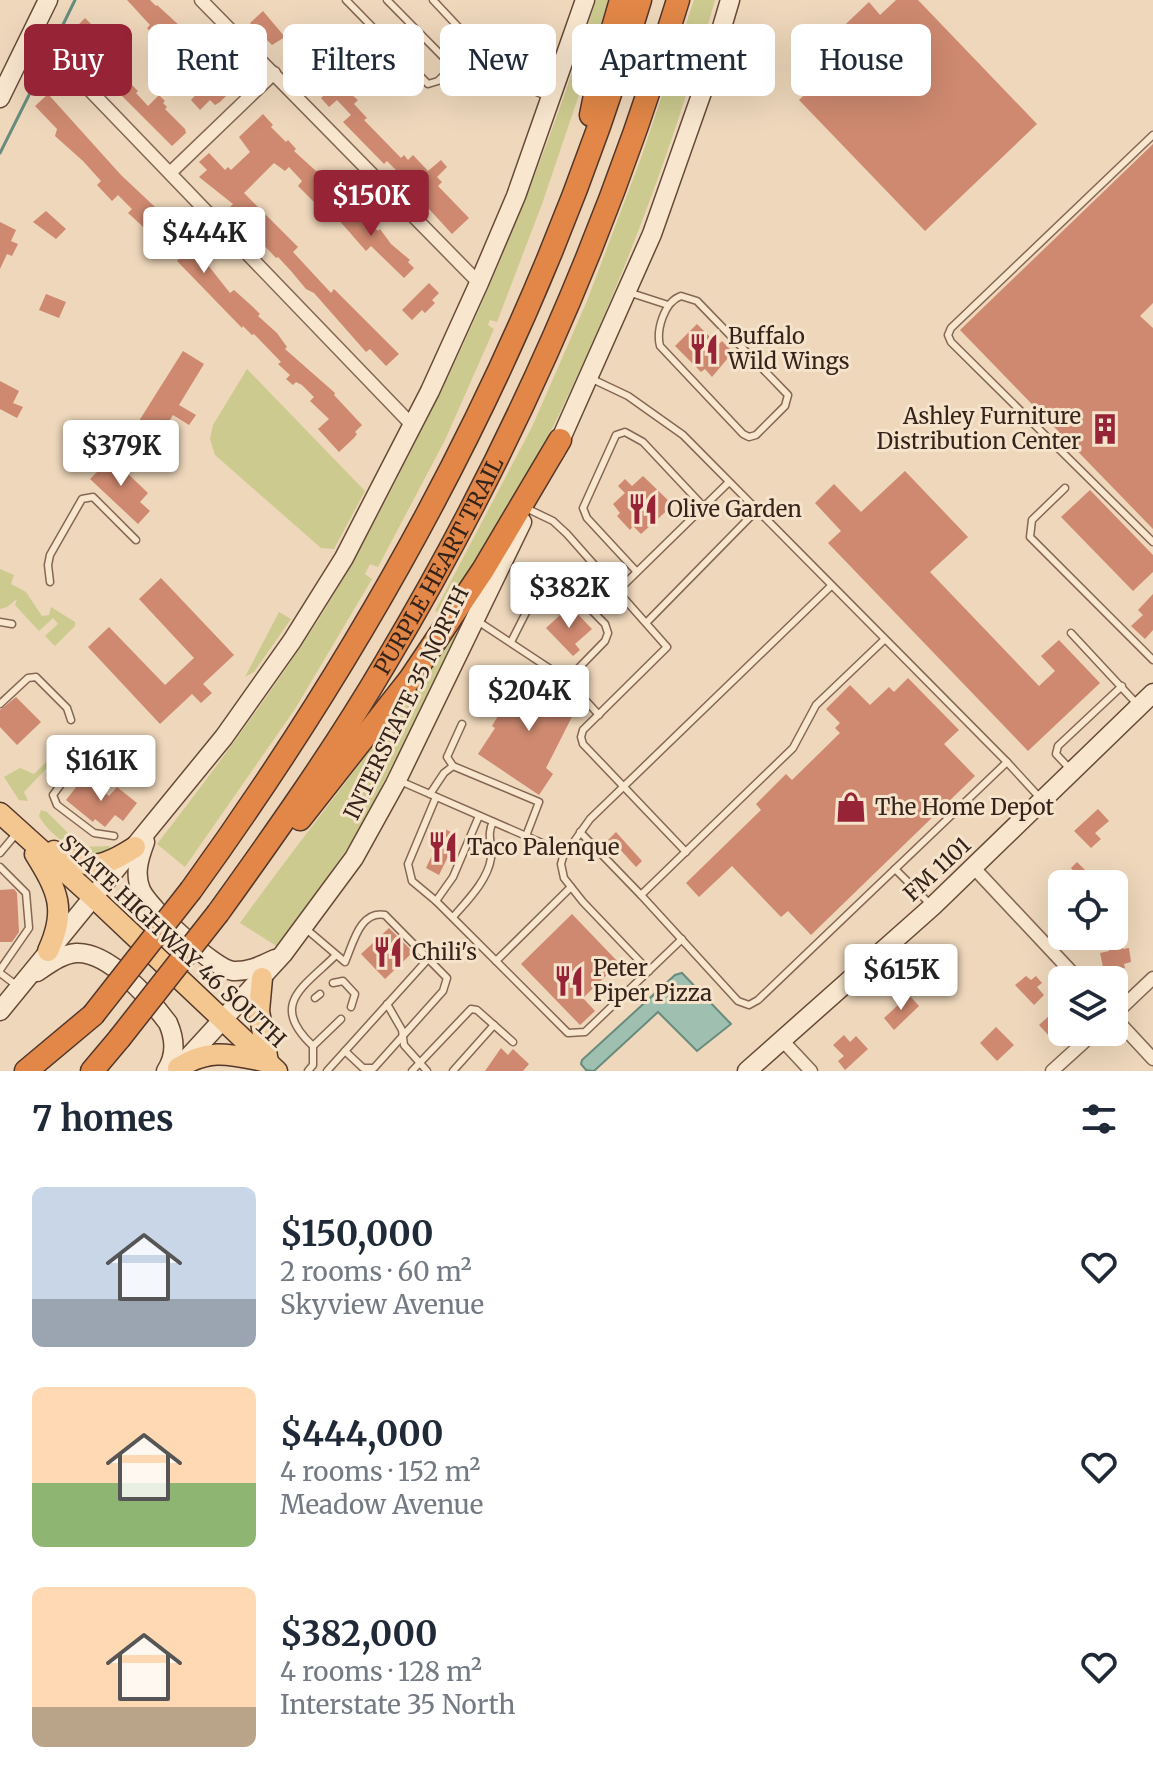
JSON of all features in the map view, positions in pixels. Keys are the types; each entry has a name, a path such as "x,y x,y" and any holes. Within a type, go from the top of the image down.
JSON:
{"highway":[{"path":"578,184 599,76 621,0"},
{"name":"PURPLE HEART TRAIL","path":"44,1071 191,890 281,762 364,629 423,524 488,394 578,184 640,0"},
{"name":"PURPLE HEART TRAIL","path":"92,1071 218,913 280,827 394,649 482,488 531,387 612,195 678,0"},
{"path":"218,913 320,796 410,679 483,570 560,440"},
{"path":"26,1071 90,1018"}],"main road":[{"path":"36,24 48,0"},
{"path":"0,1010 224,737 299,630 344,558 412,425 479,283 516,196 585,0"},
{"name":"INTERSTATE 35 NORTH","path":"175,1070 262,978 304,927 354,858 397,780 590,378 652,234 706,81 730,0"},
{"path":"0,98 5,78 24,47"},
{"name":"FM 1101","path":"747,1071 974,868 1146,700"},
{"name":"STATE HIGHWAY 46 SOUTH","path":"0,813 273,1067"},
{"path":"20,831 82,866 109,862 142,839"},
{"path":"20,831 55,886 59,921 48,951"},
{"path":"142,839 137,867 141,891 197,949 224,969 235,971 253,969 283,954"},
{"path":"23,983 62,956 75,953 89,954 114,967 168,1023 172,1032 175,1070 192,1059 213,1054 225,1054 273,1067 259,1011 262,978"}],"street":[{"path":"201,0 479,283"},
{"path":"170,173 274,73"},
{"path":"96,96 412,425"},
{"path":"974,868 1066,966"},
{"path":"1128,1002 1153,978"},
{"path":"1128,1031 1153,1059"},
{"path":"782,1040 811,1071"},
{"path":"1052,1071 1080,1046"}],"lane":[{"path":"346,0 424,82 435,83 440,79"},
{"path":"387,0 440,54"},
{"path":"433,0 455,24"},
{"path":"547,96 552,98"},
{"path":"1153,135 951,328 948,335 951,342 1153,542"},
{"path":"627,292 668,305"},
{"path":"681,296 697,301 786,392 788,403 756,435 749,437 743,434 660,346 658,333 668,305 681,296"},
{"path":"590,378 628,396 673,426 1042,800"},
{"path":"636,571 587,518 583,508 616,435 625,432 638,438 703,506"},
{"path":"595,613 729,482"},
{"path":"1065,488 1032,520 1030,537 1153,660"},
{"path":"50,582 50,555 82,499 93,497 136,540"},
{"path":"528,509 545,516 561,528 667,647 583,730 581,741 686,852"},
{"path":"647,622 757,510"},
{"path":"511,642 543,579 548,574 560,577 607,626 606,638 567,680"},
{"path":"649,971 571,887 561,871 565,853 580,832 624,786 831,586"},
{"path":"474,620 567,680 599,715"},
{"path":"0,622 12,624"},
{"path":"1071,633 1122,686 1146,700"},
{"path":"641,895 793,748 816,705 884,640"},
{"path":"0,704 28,678 36,677 67,708 71,720"},
{"path":"1072,772 1056,754 1058,746 1122,686"},
{"path":"462,724 447,757 453,766 539,802 526,836"},
{"path":"580,832 738,1001 749,1005 1007,762"},
{"path":"114,836 94,833 57,805 53,795 70,772 82,765 91,763 103,769 122,771"},
{"path":"453,766 444,773 433,795 408,864 412,881 453,917 568,1033 585,1032 682,939"},
{"path":"397,780 565,853"},
{"path":"436,901 453,877 479,816"},
{"path":"453,917 489,867 492,850 488,834 493,822"},
{"path":"0,853 20,831"},
{"path":"0,867 26,893 29,928 0,971 23,983"},
{"path":"895,869 933,906"},
{"path":"496,961 571,887"},
{"path":"304,927 345,962 365,919 378,913 389,917 446,974 446,985 371,1069 363,1068 345,1051"},
{"path":"313,1046 301,1034 297,1017 290,1012 291,1004 300,990 336,955"},
{"path":"327,1071 429,958"},
{"path":"333,983 343,981 349,984 355,994 351,1007"},
{"path":"387,1004 404,1045 427,1071"},
{"path":"412,1071 468,1010 477,1010 513,1042"},
{"path":"320,1071 311,1068 313,1046 341,1019"},
{"path":"453,1071 494,1025"}],"shaded area":[{"path":"596,0 608,0 601,24 588,24"},
{"path":"694,0 715,0 708,24 686,24"},
{"path":"572,72 572,96 579,96 542,204 497,322 490,320 488,325 494,329 445,440 378,567 370,564 365,574 372,579 295,709 185,867 157,844 273,687 350,567 464,343 513,231"},
{"path":"662,96 686,96 642,222 573,384 511,505 445,616 435,611 532,427 587,301"},
{"path":"247,369 365,491 334,549 321,548 215,455 210,439 213,425"},
{"path":"0,569 14,575 11,584 26,592 42,616 49,615 51,607 75,622 75,626 55,646 45,636 58,624 53,618 39,631 15,605 17,599 0,609"},
{"path":"279,612 291,619 254,672 245,677"},
{"path":"452,634 458,636 358,833 278,947 240,923 401,708"},
{"path":"60,748 63,751 24,792 28,801 19,800 4,777 20,768 34,774"},
{"path":"41,810 47,812 82,847 109,846 111,850 93,856 90,853 89,856 75,849 48,828 39,816"},
{"path":"682,973 731,1024 697,1051 658,1012 594,1071 586,1070 581,1064 582,1060 675,975"}],"building":[{"path":"127,0 150,0 178,24 149,24"},
{"path":"896,0 918,0 1037,124 925,231 799,100 803,96 931,96 931,24 846,24 869,2 880,15"},
{"path":"263,11 283,38 272,45 267,40 267,24 250,23"},
{"path":"132,85 148,106 160,96 165,101 165,109 185,129 186,133 172,146 122,96 132,96"},
{"path":"50,96 121,175 155,207 151,211 167,227 170,224 188,240 230,293 234,290 260,314 258,316 287,347 285,349 335,393 362,425 339,452 318,429 329,419 310,401 314,397 302,385 296,382 293,385 286,379 290,375 278,364 281,362 254,334 242,328 177,261 181,257 166,242 162,245 128,213 132,209 118,195 112,201 97,185 101,181 55,136 57,129 35,106"},
{"path":"195,96 226,96 215,105 210,100 200,110 191,100"},
{"path":"353,96 358,100 354,104 367,118 364,120 401,158 404,155 408,160 413,155 428,171 441,160 447,167 437,177 442,182 438,186 469,218 452,234 395,176 399,173 387,161 384,164 343,122 351,115 337,100 329,107 321,98"},
{"path":"263,114 273,125 271,127 286,142 288,140 296,149 294,151 317,170 330,187 314,202 298,186 302,181 289,167 285,171 274,163 244,193 298,247 293,252 331,293 334,289 399,354 386,366 370,349 366,352 314,293 306,289 276,258 229,208 233,204 199,177 207,170 199,162 209,153 225,170 228,167 231,170 250,152 239,137"},
{"name":"Ashley Furniture Distribution Center","path":"1153,144 1153,303 1140,316 1153,328 1153,529 960,330"},
{"path":"342,199 378,231 380,229 391,244 410,260 408,262 414,268 404,278 371,246 366,251 330,210"},
{"path":"46,211 66,229 56,239 33,222"},
{"path":"0,222 16,230 11,241 18,244 12,256 7,254 0,269"},
{"path":"429,283 439,293 432,300 435,303 412,320 402,310"},
{"path":"46,294 66,302 59,318 39,310"},
{"name":"Buffalo Wild Wings","path":"697,324 718,345 722,341 733,352 712,377 705,369 701,372 675,346"},
{"path":"183,351 204,364 179,405 196,415 189,425 173,415 149,453 127,440"},
{"path":"0,381 19,391 13,403 23,407 17,418 0,409"},
{"path":"105,452 148,493 140,502 150,511 138,524 90,479 101,468 95,463"},
{"path":"905,471 968,537 930,572 1039,686 1055,671 1041,656 1059,640 1100,683 1028,751 828,543 841,531 815,503 834,484 861,512"},
{"name":"Olive Garden","path":"643,476 673,505 641,534 633,526 630,530 617,516 620,513 613,504 625,493 618,486 625,479 632,486"},
{"path":"1090,490 1153,555 1153,572 1133,591 1061,517"},
{"path":"161,578 234,655 203,684 212,693 201,703 192,694 160,724 88,647 109,627 165,685 194,658 139,599"},
{"path":"1153,594 1153,630 1145,639 1131,626 1143,615 1138,610"},
{"path":"570,606 592,629 575,644 580,650 573,656 546,628"},
{"path":"527,673 577,707 546,768 553,774 539,795 478,754 495,728 492,726 508,699"},
{"name":"The Home Depot","path":"908,678 959,730 944,744 975,776 811,935 788,911 781,917 732,866 699,897 686,883 761,810 756,804 786,774 792,780 840,733 835,728 840,723 826,709 850,685 870,705 889,687 894,692"},
{"path":"16,697 41,722 17,745 0,727 0,710"},
{"path":"84,777 109,796 117,787 137,803 123,821 115,815 105,827 95,819 93,822 66,800"},
{"path":"1098,809 1109,821 1095,833 1101,839 1091,848 1074,831"},
{"name":"Taco Palenque","path":"445,829 458,836 439,875 426,868 431,852"},
{"path":"616,832 642,861 636,867 608,840"},
{"path":"1077,862 1085,870 1073,870 1071,868"},
{"path":"14,889 17,893 19,932 12,942 0,942 0,890"},
{"name":"Peter Piper Pizza","path":"572,914 619,963 583,998 595,1011 580,1025 521,964"},
{"name":"Chili's","path":"389,928 413,952 385,979 361,954"},
{"path":"1129,948 1131,962 1124,966 1103,966 1100,953"},
{"path":"1026,976 1031,980 1036,976 1042,983 1037,987 1044,995 1034,1005 1015,985"},
{"path":"909,995 919,1006 894,1030 884,1018"},
{"path":"1048,1017 1048,1035 1039,1025"},
{"path":"996,1027 1014,1045 997,1061 980,1043"},
{"path":"844,1035 850,1042 856,1036 868,1049 845,1070 838,1061 844,1056 833,1045"},
{"path":"501,1048 508,1055 513,1049 529,1064 523,1071 485,1071"}],"waterway":[{"path":"63,24 75,0"},
{"path":"0,153 28,96"}],"place":[{"name":"Buffalo Wild Wings","path":"704,349"},
{"name":"Ashley Furniture Distribution Center","path":"1105,429"},
{"name":"Olive Garden","path":"643,509"},
{"name":"The Home Depot","path":"851,807"},
{"name":"Taco Palenque","path":"443,847"},
{"name":"Chili's","path":"388,952"},
{"name":"Peter Piper Pizza","path":"569,981"}]}
